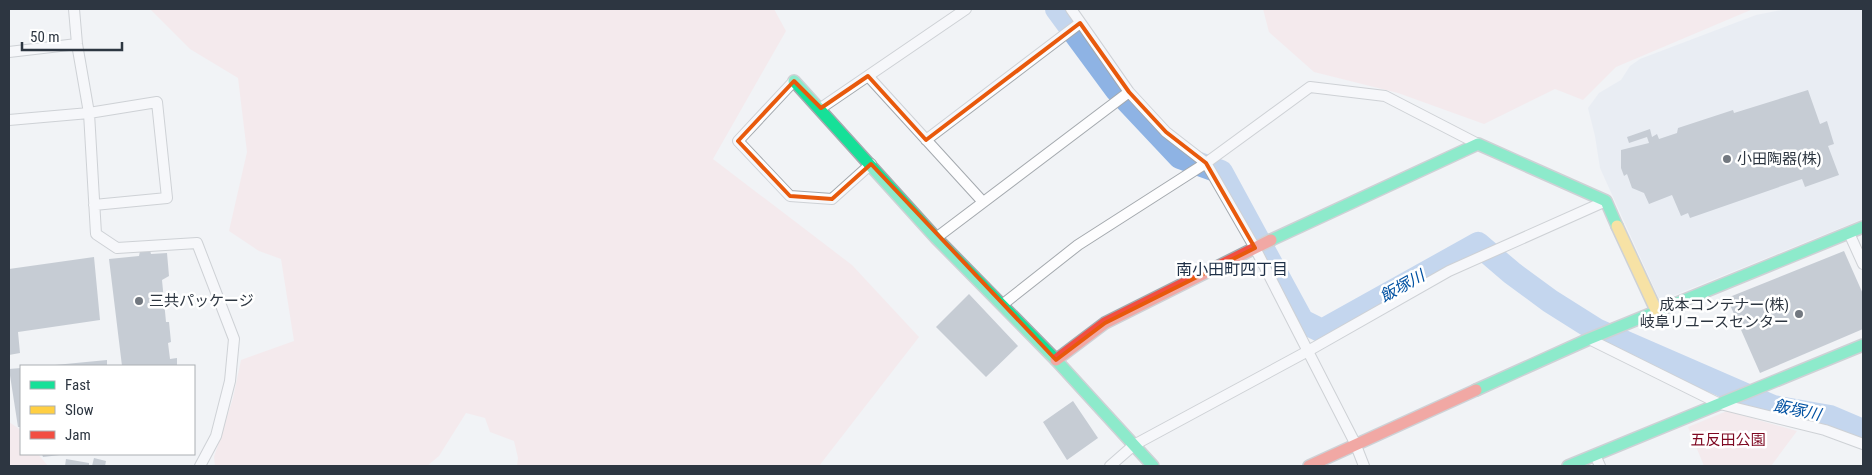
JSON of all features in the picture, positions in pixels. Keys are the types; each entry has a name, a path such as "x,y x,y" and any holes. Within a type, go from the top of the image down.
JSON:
{"street":[{"path":"74,9 77,44 89,113 96,234 117,248 197,243 234,339 230,381 218,427 200,466"},
{"path":"821,108 966,9"},
{"path":"1071,9 1129,92 1166,132 1206,163 1254,248 1356,443 1364,466"},
{"path":"926,140 1080,23"},
{"path":"9,52 77,44"},
{"path":"868,76 983,202"},
{"path":"871,164 832,199 790,196 738,140 794,81 821,108 871,164 936,238 1056,360 1152,466"},
{"path":"1002,305 1078,245 1206,163 1310,87 1385,96 1478,144 1606,201 1656,310"},
{"path":"936,238 1129,92"},
{"path":"9,120 89,113 157,102 167,198 94,205"},
{"path":"1056,360 1105,323 1254,248 1478,144"},
{"path":"1110,466 1134,445 1308,351 1449,271 1606,201"},
{"path":"1309,466 1356,443 1656,310 1863,227"},
{"path":"1849,232 1863,264"},
{"path":"1589,339 1720,404 1825,430 1863,444"},
{"path":"1568,466 1863,345"},
{"path":"1595,455 1600,466"}],"highlighted area":[{"path":"1080,23 1129,92 1166,132 1206,163 1255,248 1105,323 1056,360 871,164 832,199 790,196 738,141 794,81 821,108 868,76 926,140"}],"shaded area":[{"path":"1787,9 1863,9 1863,219 1660,301 1600,168 1588,108 1599,93 1621,80 1630,66 1640,59 1756,15"}],"green space":[{"path":"150,9 774,9 786,31 713,159 852,265 919,337 819,466 517,466 518,458 514,441 490,432 485,418 466,413 439,456 427,466 215,466 214,457 233,398 241,360 294,341 281,259 259,251 229,231 247,152 238,78 190,49"},
{"path":"1263,9 1753,9 1616,67 1583,100 1555,89 1484,124 1398,93 1314,72 1269,32"},
{"name":"五反田公園","path":"1727,411 1797,431 1771,466 1704,466 1688,427"},
{"path":"9,422 20,429 20,455 39,455 48,466 9,466"}],"building":[{"name":"小田陶器(株)","path":"1808,90 1820,124 1827,121 1834,144 1828,146 1839,175 1805,187 1802,179 1690,218 1688,213 1681,216 1672,195 1649,204 1644,193 1632,188 1627,174 1624,176 1621,168 1621,150 1649,143 1647,137 1629,143 1627,137 1650,129 1652,137 1657,134 1659,139 1677,133 1678,128 1733,110 1734,113"},
{"name":"三共パッケージ","path":"150,250 151,254 167,253 169,276 162,280 166,322 169,322 171,342 168,343 170,359 177,358 177,365 122,365 109,259 139,256 140,251"},
{"name":"成本コンテナー(株) 岐阜リユースセンター","path":"1844,251 1863,294 1863,329 1760,373 1727,298"},
{"path":"94,257 100,320 18,332 20,353 9,355 9,269"},
{"path":"969,294 1018,346 986,377 936,327"},
{"path":"107,360 107,365 55,365"},
{"path":"20,368 20,427 18,427 9,369"},
{"path":"1073,401 1098,438 1067,460 1043,422"},
{"path":"42,455 60,455 43,457"},
{"path":"94,458 106,461 105,466 92,466"},
{"path":"66,459 89,463 89,466 65,466"}],"waterway":[{"name":"飯塚川","path":"1057,9 1116,89 1180,157 1221,172 1302,321 1322,331 1478,244 1512,273 1550,301 1596,330 1773,407 1830,417 1863,431"}],"traffic: fast":[{"path":"794,81 936,238 1056,360 1153,466"},
{"path":"1271,240 1478,144 1606,201 1617,226"},
{"path":"1476,390 1589,339 1863,227"},
{"path":"1568,466 1863,345"}],"traffic: slow":[{"path":"1617,226 1656,310"}],"traffic: jam":[{"path":"1056,360 1105,323 1271,240"},
{"path":"1309,466 1476,390"}],"place":[{"name":"小田陶器(株)","path":"1727,159"},
{"name":"三共パッケージ","path":"139,301"},
{"name":"成本コンテナー(株) 岐阜リユースセンター","path":"1799,314"}],"district":[{"name":"南小田町四丁目","path":"1232,269"}]}
